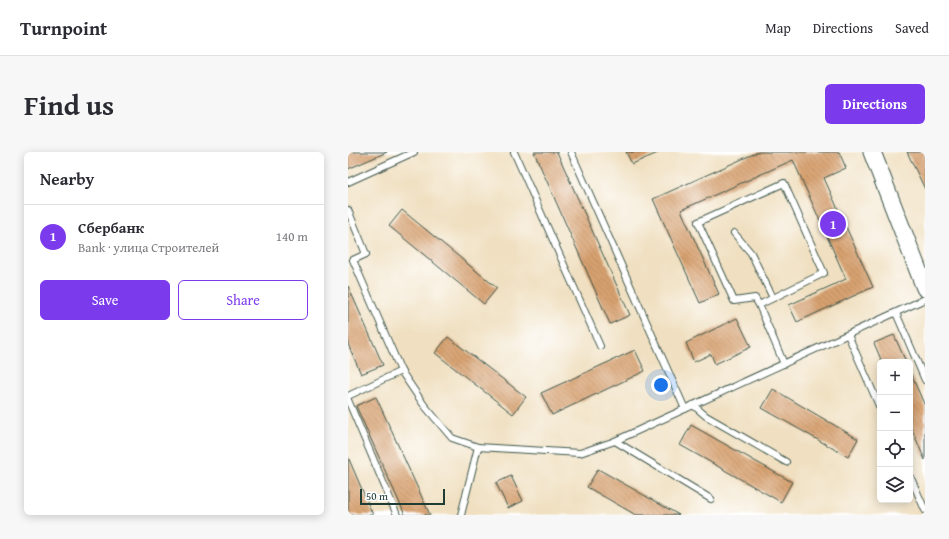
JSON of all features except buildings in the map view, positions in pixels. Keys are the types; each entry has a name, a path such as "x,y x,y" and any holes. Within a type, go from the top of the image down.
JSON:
{"street":[{"path":"872,152 925,288"}],"lane":[{"path":"348,182 414,152"},
{"path":"514,152 600,346"},
{"path":"571,152 685,409"},
{"path":"759,305 824,272 784,183 698,222 734,301 755,298 784,364"},
{"path":"348,210 366,254 353,260 401,371 424,405 452,438 478,447 580,453 615,441 925,299"},
{"path":"734,233 750,253 773,298"},
{"path":"896,313 925,380"},
{"path":"848,335 877,401"},
{"path":"348,396 401,371"},
{"path":"348,400 397,515"},
{"path":"693,405 706,416 786,462"},
{"path":"615,441 711,499"},
{"path":"461,515 478,447"},
{"path":"913,483 925,510"}],"place":[{"name":"Сбербанк","path":"833,224"}]}
